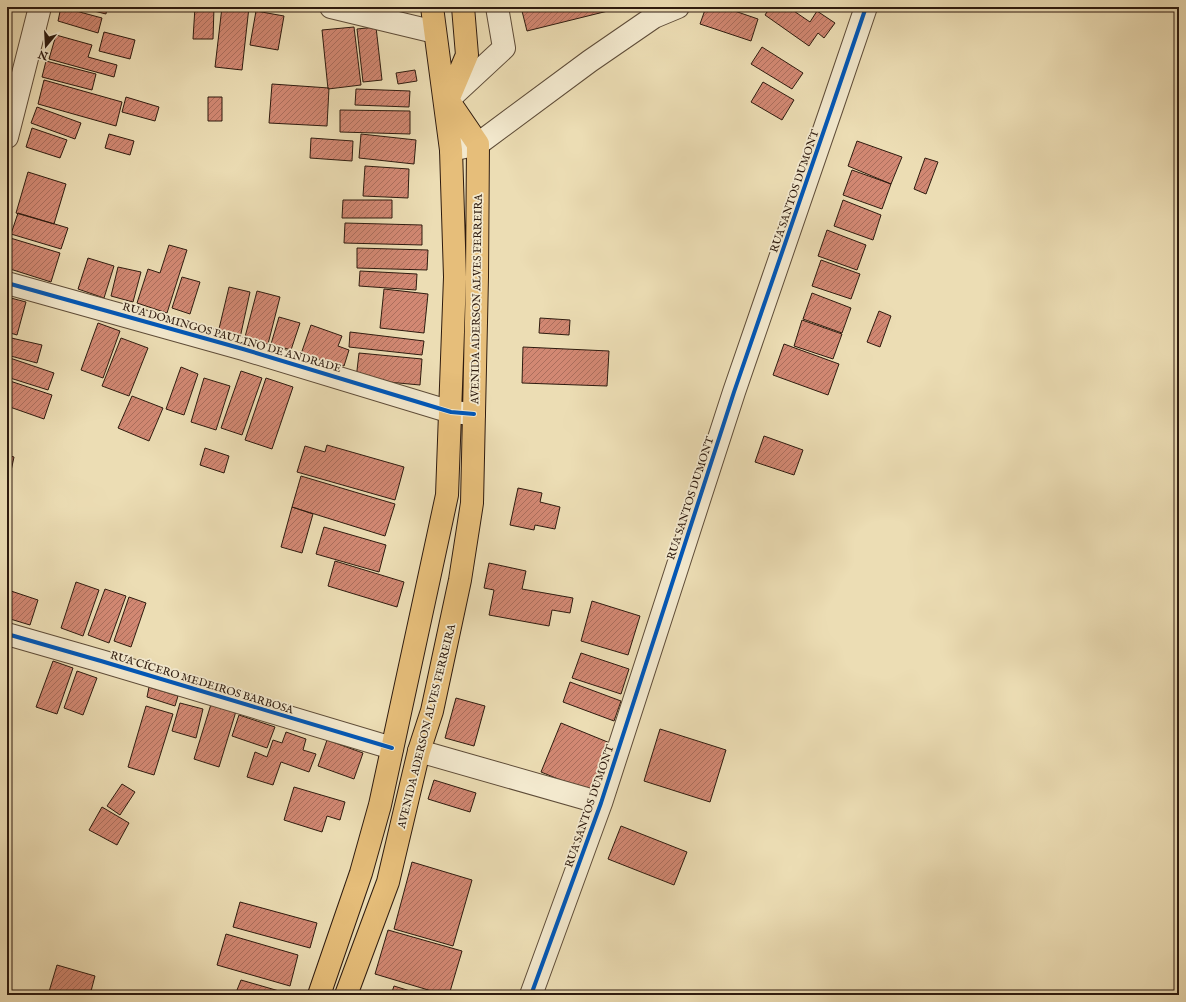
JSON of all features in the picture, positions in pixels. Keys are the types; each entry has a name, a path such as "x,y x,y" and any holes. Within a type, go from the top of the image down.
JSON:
{"main road":[{"name":"AVENIDA ADERSON ALVES FERREIRA","path":"318,995 361,873 380,805 447,495 456,277 451,150 432,7"},
{"path":"463,7 467,54 448,100 478,144"},
{"name":"AVENIDA ADERSON ALVES FERREIRA","path":"346,995 388,882 419,751 432,711 460,580 472,503 477,277 478,144"}],"street":[{"path":"7,137 40,7"},
{"path":"331,7 435,32"},
{"path":"448,100 504,48 497,7"},
{"path":"451,150 478,144 656,12 678,7"},
{"name":"RUA SANTOS DUMONT","path":"531,995 601,803 734,392 866,7"},
{"name":"RUA DOMINGOS PAULINO DE ANDRADE","path":"7,283 242,348 450,412 474,414"},
{"name":"RUA CÍCERO MEDEIROS BARBOSA","path":"7,634 392,748"},
{"path":"419,751 601,803"}],"building":[{"path":"61,7 102,18 98,33 58,21"},
{"path":"78,7 107,7 106,14"},
{"path":"195,7 214,7 213,39 193,39"},
{"path":"222,7 249,7 242,70 215,67"},
{"path":"521,7 624,7 527,31"},
{"path":"706,7 723,7 758,19 751,41 700,24"},
{"path":"770,7 788,7 810,22 817,11 835,23 824,38 818,33 809,46 765,15"},
{"path":"256,11 284,16 278,50 250,45"},
{"path":"354,27 361,85 328,89 322,30"},
{"path":"376,27 382,80 363,82 357,29"},
{"path":"104,32 135,40 130,59 99,51"},
{"path":"56,35 92,45 88,57 117,65 114,77 49,59"},
{"path":"762,47 803,73 792,89 751,64"},
{"path":"46,61 96,74 92,90 42,77"},
{"path":"415,70 417,81 398,84 396,73"},
{"path":"44,80 122,102 116,126 38,104"},
{"path":"763,82 794,100 782,120 751,102"},
{"path":"272,84 329,88 327,126 269,123"},
{"path":"356,89 410,91 409,107 355,105"},
{"path":"126,97 159,107 155,121 122,112"},
{"path":"208,97 222,97 222,121 208,121"},
{"path":"37,107 81,123 75,139 31,123"},
{"path":"340,110 410,111 410,134 340,132"},
{"path":"32,128 67,140 60,158 26,147"},
{"path":"109,134 134,141 130,155 105,148"},
{"path":"361,134 416,140 414,164 359,158"},
{"path":"311,138 353,141 352,161 310,158"},
{"path":"857,141 902,157 891,184 848,166"},
{"path":"925,158 938,162 926,194 914,189"},
{"path":"365,166 409,169 408,198 363,196"},
{"path":"852,170 891,184 882,209 843,195"},
{"path":"28,172 66,184 54,224 16,213"},
{"path":"343,200 392,200 392,218 342,218"},
{"path":"843,200 881,215 873,240 834,226"},
{"path":"18,213 68,228 61,249 11,234"},
{"path":"345,223 422,225 422,245 344,243"},
{"path":"827,230 866,245 857,270 818,256"},
{"path":"7,237 60,253 51,282 7,268"},
{"path":"169,245 187,250 167,313 137,303 148,269 160,273"},
{"path":"357,248 428,250 427,270 357,268"},
{"path":"88,258 114,266 104,298 78,289"},
{"path":"821,260 860,274 851,299 812,286"},
{"path":"118,267 141,272 133,302 111,296"},
{"path":"360,271 417,274 416,290 359,286"},
{"path":"182,277 200,282 190,314 172,308"},
{"path":"229,287 250,292 240,338 218,333"},
{"path":"384,289 428,294 424,333 380,328"},
{"path":"257,291 280,297 268,344 245,337"},
{"path":"812,293 851,308 842,333 803,319"},
{"path":"7,297 26,302 17,335 7,332"},
{"path":"879,311 891,316 880,347 867,342"},
{"path":"279,317 300,323 291,350 271,344"},
{"path":"540,318 570,320 569,335 539,333"},
{"path":"802,320 842,334 833,359 794,346"},
{"path":"98,323 120,331 103,378 81,370"},
{"path":"311,325 342,336 338,346 349,350 344,366 333,362 332,364 301,354"},
{"path":"350,332 424,341 422,355 349,347"},
{"path":"7,337 42,345 37,363 7,355"},
{"path":"121,338 148,348 129,396 102,386"},
{"path":"784,344 839,364 828,395 773,375"},
{"path":"523,347 609,351 607,386 522,383"},
{"path":"359,353 422,359 420,385 356,379"},
{"path":"7,357 54,373 48,390 7,377"},
{"path":"181,367 198,374 184,415 166,409"},
{"path":"241,371 262,378 242,435 221,428"},
{"path":"204,378 230,386 216,430 191,422"},
{"path":"266,378 293,387 272,449 245,440"},
{"path":"7,380 52,395 44,419 7,406"},
{"path":"132,396 163,408 149,441 118,428"},
{"path":"764,436 803,450 794,475 755,462"},
{"path":"327,445 404,467 395,500 297,472 305,446 325,452"},
{"path":"205,448 229,456 224,473 200,465"},
{"path":"7,455 14,457 11,471 7,470"},
{"path":"301,476 395,504 385,536 292,507"},
{"path":"518,488 542,493 540,502 560,507 555,529 535,525 534,530 510,525"},
{"path":"292,507 313,514 302,553 281,547"},
{"path":"324,527 386,545 379,572 316,554"},
{"path":"335,561 404,582 397,607 328,586"},
{"path":"489,563 526,571 522,589 573,598 570,613 552,610 549,626 489,615 494,590 484,588"},
{"path":"76,582 99,590 83,636 61,628"},
{"path":"105,589 126,596 109,643 88,635"},
{"path":"11,591 38,600 30,625 7,618 7,603"},
{"path":"129,597 146,603 131,647 114,641"},
{"path":"592,601 640,616 628,655 581,641"},
{"path":"581,653 629,669 621,694 572,678"},
{"path":"53,661 73,668 57,714 36,707"},
{"path":"77,671 97,678 83,715 64,708"},
{"path":"570,682 621,701 614,721 563,702"},
{"path":"149,687 178,696 175,706 147,697"},
{"path":"456,698 485,706 474,746 445,738"},
{"path":"212,701 237,708 219,767 194,759"},
{"path":"180,703 203,709 196,738 172,731"},
{"path":"146,706 173,714 154,775 128,767"},
{"path":"239,715 275,727 267,748 232,736"},
{"path":"561,723 610,743 590,792 541,772"},
{"path":"660,729 726,750 710,802 644,781"},
{"path":"286,732 306,739 303,750 316,754 309,772 281,762 273,785 247,777 255,752 267,757 273,740 282,743"},
{"path":"327,740 363,753 354,779 318,766"},
{"path":"434,780 476,793 470,812 428,799"},
{"path":"122,784 135,792 120,815 107,806"},
{"path":"294,787 345,802 340,820 327,816 322,832 284,820"},
{"path":"102,807 129,823 117,845 89,830"},
{"path":"621,826 687,852 674,885 608,859"},
{"path":"412,862 472,880 453,946 394,929"},
{"path":"240,902 317,923 310,948 233,927"},
{"path":"388,930 462,951 449,995 375,974"},
{"path":"226,934 298,955 290,986 217,965"},
{"path":"57,965 95,976 90,995 48,995"},
{"path":"241,980 286,993 285,995 235,995"},
{"path":"394,986 423,995 391,995"}],"cycle path":[{"path":"531,995 601,803 734,392 866,7"},
{"path":"7,283 243,349 451,412 474,414"},
{"path":"7,634 392,748"}]}
